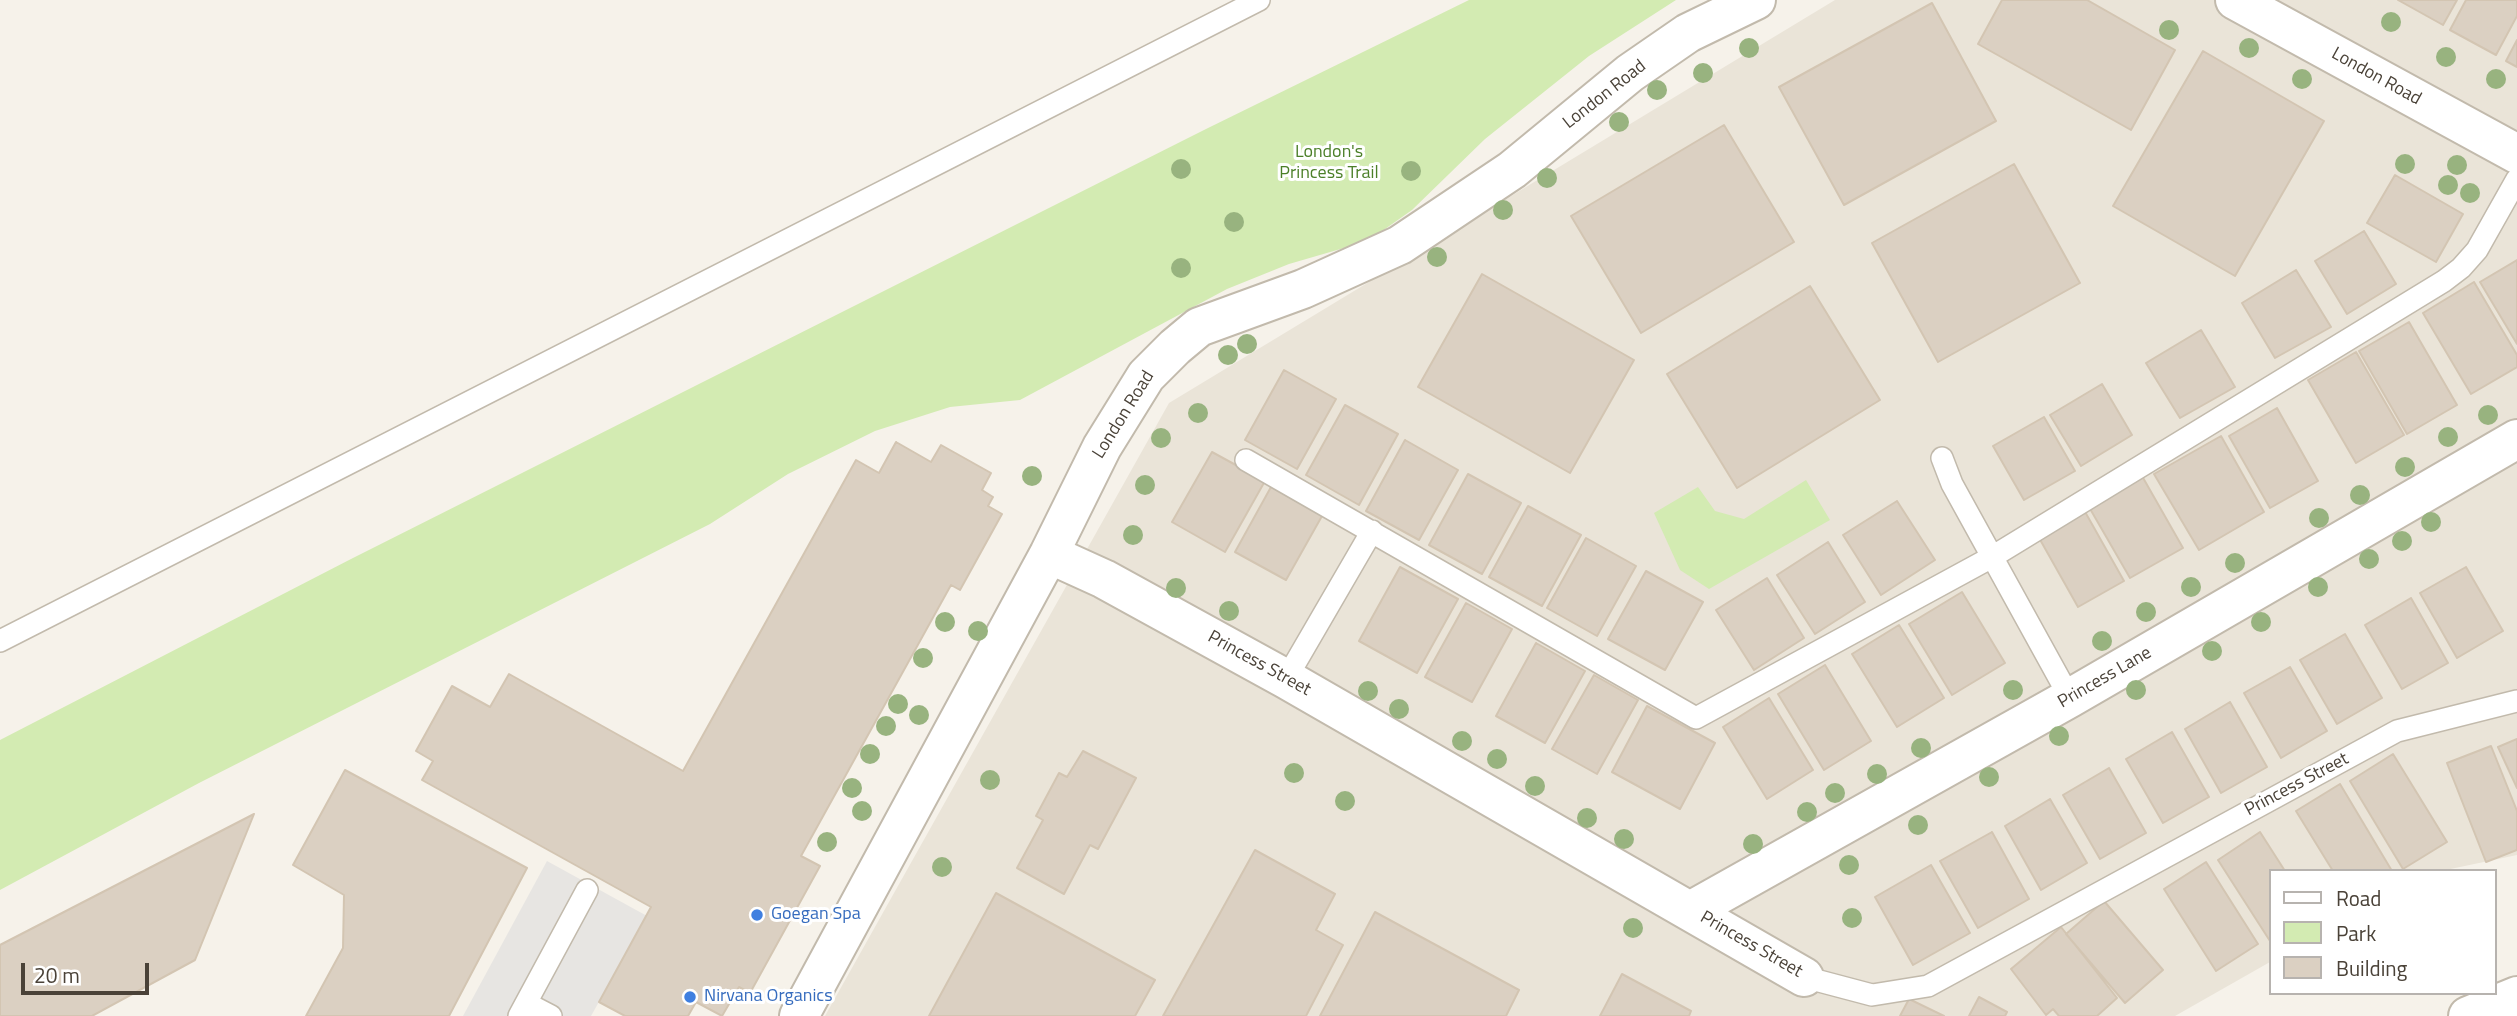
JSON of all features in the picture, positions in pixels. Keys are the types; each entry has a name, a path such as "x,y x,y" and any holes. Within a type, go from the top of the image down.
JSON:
{"street":[{"name":"London Road","path":"799,1016 1049,554 1102,447 1146,376 1199,327 1303,289 1400,245 1512,170 1630,73 1688,33 1756,0"},
{"name":"London Road","path":"2235,0 2517,154"},
{"name":"Princess Lane","path":"1690,911 2070,698 2517,439"},
{"name":"Princess Street","path":"1049,554 1104,579 1286,679 1804,977"},
{"path":"2468,1016 2517,996"}],"lane":[{"path":"0,641 1259,0"},
{"path":"1246,460 1696,718 1992,557 2444,281 2461,268 2477,250 2517,179"},
{"path":"1942,458 1952,484 2070,698"},
{"path":"1286,679 1372,531"},
{"name":"Princess Street","path":"1804,977 1872,995 1928,986 2397,731 2517,701"},
{"path":"551,1016 523,1009 587,890"}],"shaded area":[{"path":"1835,0 2517,0 2517,855 2450,869 2268,869 2268,963 2175,1016 825,1016 1169,403"},
{"path":"547,861 647,916 591,1016 463,1016"}],"green space":[{"name":"London's Princess Trail","path":"1469,0 1676,0 1589,56 1485,139 1412,210 1368,241 1289,264 1227,289 1020,400 950,407 875,431 788,474 710,524 199,783 0,890 0,740 351,559 1206,129"},
{"path":"1806,480 1830,520 1709,589 1680,570 1654,513 1698,487 1715,511 1744,519"}],"building":[{"path":"2002,0 2087,0 2175,50 2131,130 1978,44"},
{"path":"2398,0 2457,0 2443,25"},
{"path":"2466,0 2517,0 2517,16 2496,55 2450,30"},
{"path":"1932,3 1996,121 1844,205 1779,87"},
{"path":"2517,40 2517,67 2506,61"},
{"path":"2203,51 2324,121 2235,276 2113,206"},
{"path":"1724,125 1794,242 1641,333 1571,216"},
{"path":"2014,164 2080,283 1938,362 1872,243"},
{"path":"2395,175 2463,214 2436,262 2367,223"},
{"path":"2364,231 2396,284 2347,314 2315,261"},
{"path":"2517,260 2517,344 2480,282"},
{"path":"2296,270 2331,327 2275,358 2242,303"},
{"path":"1482,274 1634,360 1570,473 1418,387"},
{"path":"2474,282 2517,355 2517,367 2471,394 2423,313"},
{"path":"1810,286 1880,400 1737,488 1667,374"},
{"path":"2409,322 2457,405 2407,434 2359,351"},
{"path":"2201,330 2235,387 2180,418 2146,363"},
{"path":"2356,352 2404,435 2356,463 2308,380"},
{"path":"1284,370 1336,399 1297,469 1245,440"},
{"path":"2102,384 2132,435 2081,466 2050,415"},
{"path":"1345,405 1398,434 1359,505 1306,475"},
{"path":"2277,408 2318,481 2270,508 2229,436"},
{"path":"2044,417 2075,471 2024,500 1993,446"},
{"path":"2221,436 2264,512 2199,550 2154,474"},
{"path":"1405,440 1458,470 1419,540 1366,511"},
{"path":"896,442 931,462 941,445 991,473 982,490 993,497 988,506 1002,514 960,590 951,585 801,856 820,866 750,993 739,987 722,1016 696,1002 688,1016 625,1016 599,1002 651,907 422,780 433,761 416,751 452,686 490,707 509,674 683,771 856,460 879,473"},
{"path":"1212,452 1265,481 1225,552 1172,522"},
{"path":"1468,474 1521,503 1482,574 1429,545"},
{"path":"2142,476 2183,548 2130,578 2089,507"},
{"path":"1271,487 1322,516 1286,580 1235,552"},
{"path":"1897,501 1935,560 1881,595 1843,535"},
{"path":"1528,506 1581,535 1542,606 1489,577"},
{"path":"2084,510 2124,581 2078,607 2038,536"},
{"path":"1586,538 1636,566 1597,636 1547,608"},
{"path":"1828,542 1865,602 1815,634 1777,575"},
{"path":"1400,567 1458,599 1417,673 1359,641"},
{"path":"2466,567 2503,631 2457,658 2420,593"},
{"path":"1646,571 1703,602 1665,670 1608,639"},
{"path":"1767,578 1804,638 1754,670 1716,610"},
{"path":"1962,592 2005,663 1952,695 1909,624"},
{"path":"2411,598 2448,663 2402,689 2365,625"},
{"path":"1466,603 1512,629 1472,702 1425,677"},
{"path":"1899,625 1944,698 1897,727 1852,654"},
{"path":"2345,634 2382,698 2337,724 2300,660"},
{"path":"1536,643 1585,671 1545,743 1496,716"},
{"path":"1825,665 1871,741 1824,770 1778,694"},
{"path":"2290,667 2327,731 2281,758 2244,693"},
{"path":"1594,675 1638,700 1597,774 1552,749"},
{"path":"1769,698 1813,770 1767,799 1723,727"},
{"path":"2230,702 2267,767 2221,793 2185,729"},
{"path":"1647,706 1715,743 1680,809 1612,772"},
{"path":"2172,732 2209,797 2163,823 2126,759"},
{"path":"2517,739 2517,788 2498,747"},
{"path":"2491,746 2517,811 2517,850 2486,862 2447,763"},
{"path":"1083,751 1136,778 1098,849 1090,845 1064,894 1017,868 1043,820 1036,816 1059,773 1067,777"},
{"path":"2393,754 2447,842 2403,869 2350,781"},
{"path":"2109,768 2146,833 2100,859 2063,795"},
{"path":"345,770 527,868 449,1016 306,1016 343,948 344,895 293,865"},
{"path":"2340,784 2391,869 2332,869 2296,811"},
{"path":"2050,799 2087,863 2041,890 2005,826"},
{"path":"254,814 195,960 92,1016 0,1016 0,945"},
{"path":"1992,832 2029,899 1978,928 1940,861"},
{"path":"2260,832 2284,869 2268,869 2268,938 2218,860"},
{"path":"1255,850 1335,894 1316,930 1343,945 1306,1016 1163,1016"},
{"path":"2206,862 2258,944 2216,971 2164,889"},
{"path":"1931,865 1970,933 1913,965 1875,897"},
{"path":"996,893 1155,980 1135,1016 929,1016"},
{"path":"2104,901 2163,970 2125,1003 2066,934"},
{"path":"1375,912 1519,990 1506,1016 1320,1016"},
{"path":"2061,927 2117,998 2097,1016 2059,1016 2053,1009 2046,1015 2011,969"},
{"path":"1622,974 1691,1011 1689,1016 1600,1016"},
{"path":"1979,997 2007,1012 2005,1016 1969,1016"},
{"path":"1909,999 1944,1016 1900,1016"}],"place":[{"name":"Goegan Spa","path":"757,915"},
{"name":"Nirvana Organics","path":"690,997"}]}
